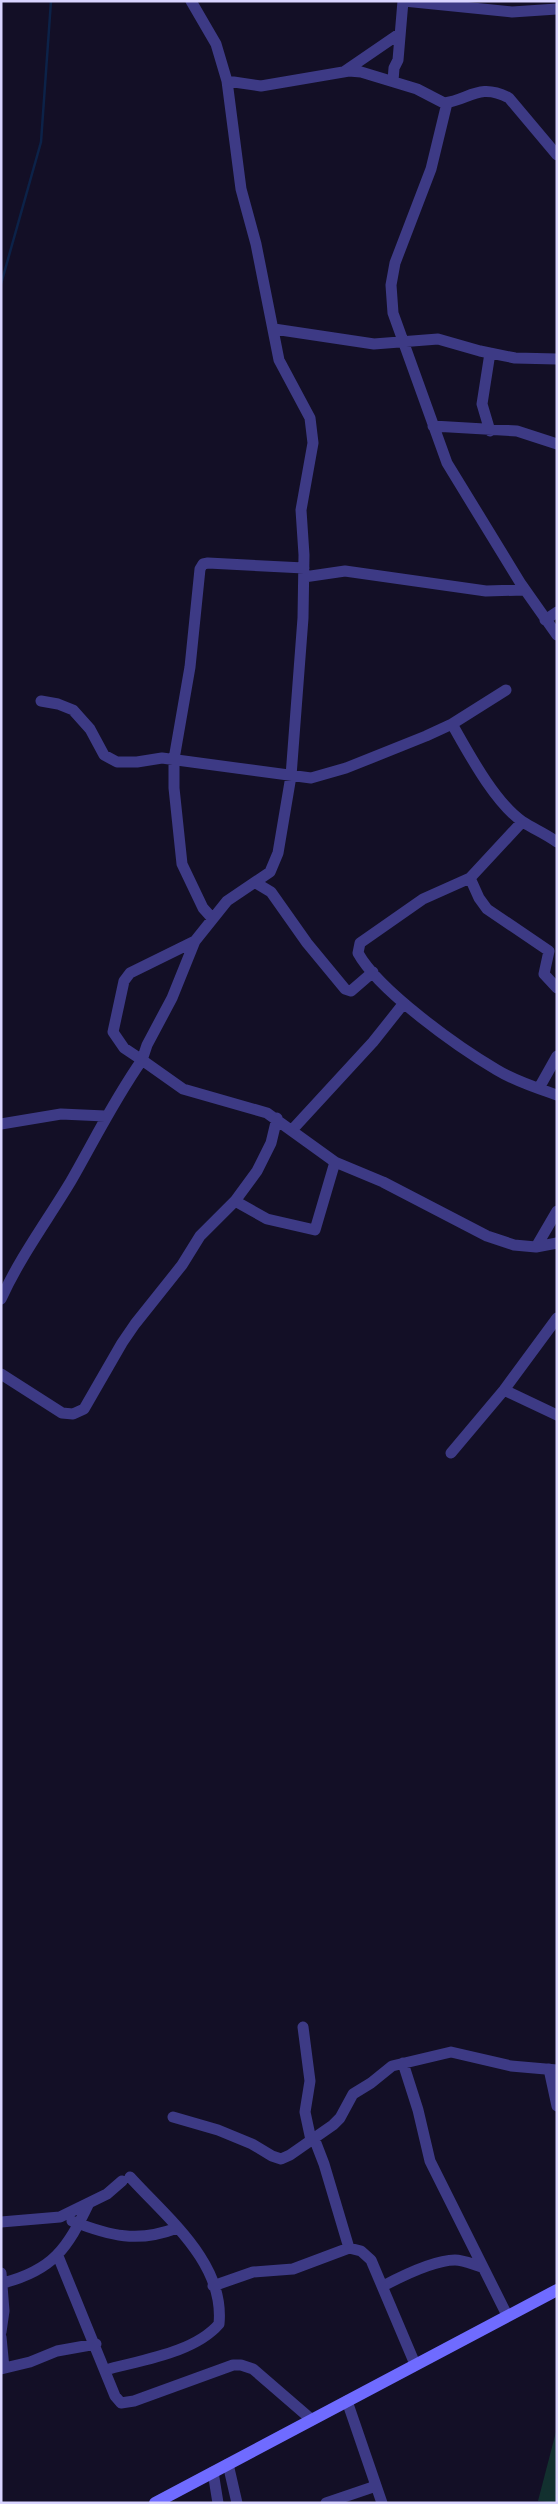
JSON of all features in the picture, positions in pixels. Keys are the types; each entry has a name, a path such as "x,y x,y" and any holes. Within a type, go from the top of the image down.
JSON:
{"main road":[{"path":"155,2503 557,2290"}],"street":[{"path":"1,1299 12,1275 70,1183 105,1116 142,1060 147,1045 172,998 195,942 212,918 237,892 256,883 270,872 278,852 291,776 303,618 304,572 301,510 313,443 313,430 310,418 280,360 241,189 228,81 216,44 191,1"},
{"path":"393,80 394,69 398,60 403,1 454,8 507,6 557,9"},
{"path":"341,73 399,34"},
{"path":"228,81 261,86 341,73 361,72 393,80 447,103 478,92 505,95 557,155"},
{"path":"447,103 431,169 398,253 391,285 393,313 448,463 524,590 544,620 557,635"},
{"path":"274,329 358,342 405,343 438,339 515,358 557,359"},
{"path":"490,353 482,404 490,431"},
{"path":"433,426 490,431 517,431 557,444"},
{"path":"212,918 201,903 182,864 176,818 174,759 190,667 201,566 208,563 304,572 345,571 486,591 524,590"},
{"path":"544,620 557,612"},
{"path":"41,702 58,704 73,710 90,729 109,759 126,762 162,758 174,759 310,778 346,768 452,724 506,690"},
{"path":"452,724 490,786 522,822 557,842"},
{"path":"522,822 470,878 423,899 360,943 358,953 373,972 404,1004 498,1071 557,1095"},
{"path":"470,878 478,898 487,909 553,952 544,974 557,988"},
{"path":"256,883 271,892 307,943 345,990 351,991 373,972"},
{"path":"195,942 139,967 130,973 124,981 113,1032 124,1048 183,1089 256,1109 277,1118 335,1162 384,1182 487,1236 514,1245 536,1246 557,1244"},
{"path":"292,1130 373,1042 404,1004"},
{"path":"539,1088 557,1056"},
{"path":"1,1124 61,1114 105,1116"},
{"path":"1,1374 62,1413 73,1414 84,1409 117,1351 135,1324 182,1265 200,1236 235,1201 265,1158 277,1118"},
{"path":"235,1201 267,1219 315,1230 335,1162"},
{"path":"536,1246 557,1211"},
{"path":"451,1453 504,1390 557,1318"},
{"path":"504,1390 557,1415"},
{"path":"303,2026 309,2059 310,2082 305,2112 312,2139 324,2164 349,2248"},
{"path":"173,2117 218,2130 281,2159 290,2155 340,2118 353,2094 371,2083 392,2066 451,2052 511,2066 553,2069 557,2106"},
{"path":"403,2063 418,2110 430,2161 507,2315"},
{"path":"1,2222 60,2217 113,2190 126,2179 177,2228 204,2261 213,2286 220,2315 219,2324 214,2330 181,2350 105,2370"},
{"path":"1,2332 4,2310 2,2278 23,2278 58,2256 89,2203"},
{"path":"60,2217 124,2236 158,2236 177,2228"},
{"path":"213,2286 253,2272 293,2269 349,2248 367,2256 383,2286 415,2364"},
{"path":"58,2256 96,2344 115,2396 121,2403 126,2403 233,2365 241,2365 253,2369 312,2420"},
{"path":"383,2286 407,2274 450,2261 458,2260 482,2268"},
{"path":"1,2336 3,2368 30,2362 57,2351 96,2344"},
{"path":"347,2401 382,2503"},
{"path":"228,2464 237,2503"},
{"path":"213,2472 218,2503"},
{"path":"326,2503 376,2486"}],"green space":[{"path":"557,2428 557,2503 538,2501"}],"waterway":[{"path":"1,284 41,142 51,1"}]}
